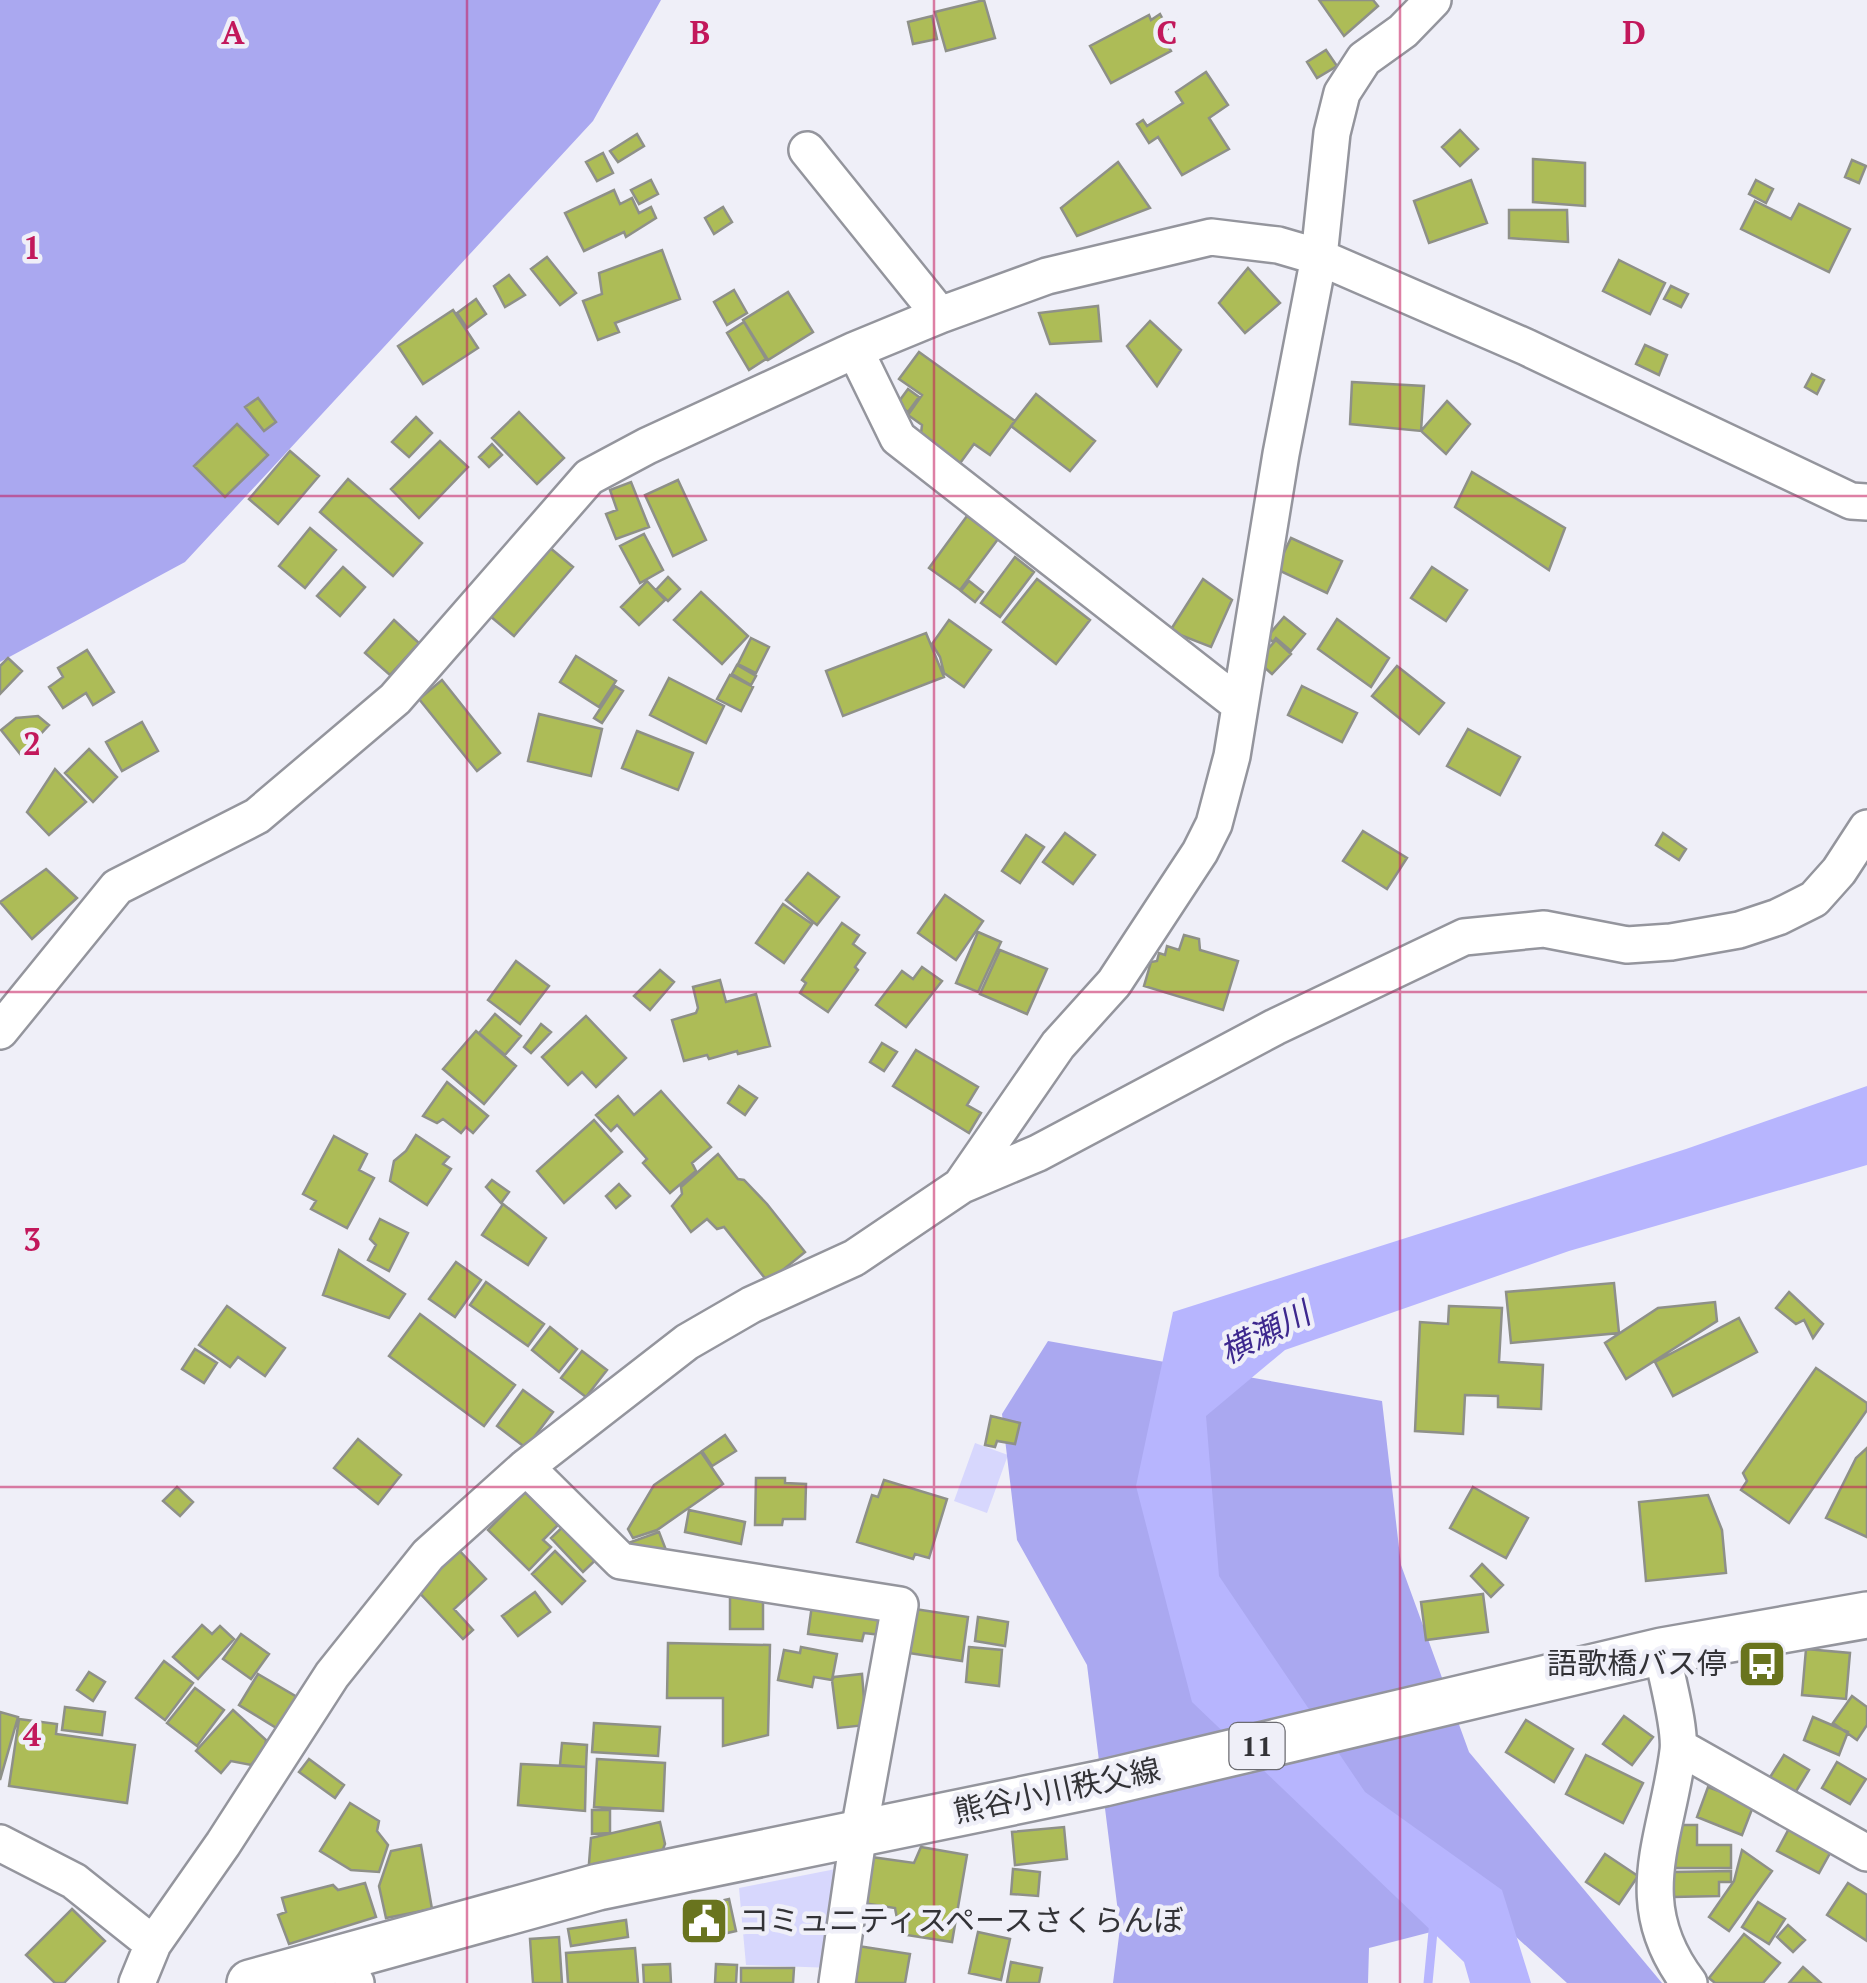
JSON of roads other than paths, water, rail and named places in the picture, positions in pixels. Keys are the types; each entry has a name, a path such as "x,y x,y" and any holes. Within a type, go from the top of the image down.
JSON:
{"main road":[{"name":"熊谷小川秩父線","path":"250,1983 348,1970 598,1887 1104,1782 1662,1651 1867,1615"}],"street":[{"path":"962,1185 1058,1045 1114,983 1200,852 1214,824 1232,756 1281,454 1319,257 1332,133 1342,93 1364,59 1403,31 1433,0"},
{"path":"807,150 940,315"},
{"path":"0,1031 117,887 257,816 396,698 589,476 855,350 1048,276 1210,237 1278,245 1319,257 1526,347 1851,502 1867,502"},
{"path":"855,350 898,438 1240,705"},
{"path":"137,1983 153,1944 349,1651 428,1556 526,1467 687,1342 751,1306 854,1258 962,1185 1038,1153 1228,1051 1464,936 1544,929 1626,945 1739,930 1814,899 1839,871 1867,828"},
{"path":"526,1467 620,1560 900,1605 859,1831 838,1983"},
{"path":"1662,1651 1679,1747 1663,1822 1654,1904 1665,1944 1689,1983"},
{"path":"1679,1747 1867,1853"},
{"path":"0,1843 74,1880 153,1944"}],"water":[{"name":"横瀬川","path":"1867,1086 1867,1165 1569,1251 1285,1350 1206,1416 1219,1576 1365,1792 1502,1890 1531,1983 1470,1983 1464,1962 1192,1702 1136,1486 1173,1312 1686,1149"}],"waterway":[{"path":"1428,1983 1434,1921"}],"place":[{"name":"語歌橋バス停","path":"1762,1664"},
{"name":"コミュニティスペースさくらんぼ","path":"704,1921"}]}
